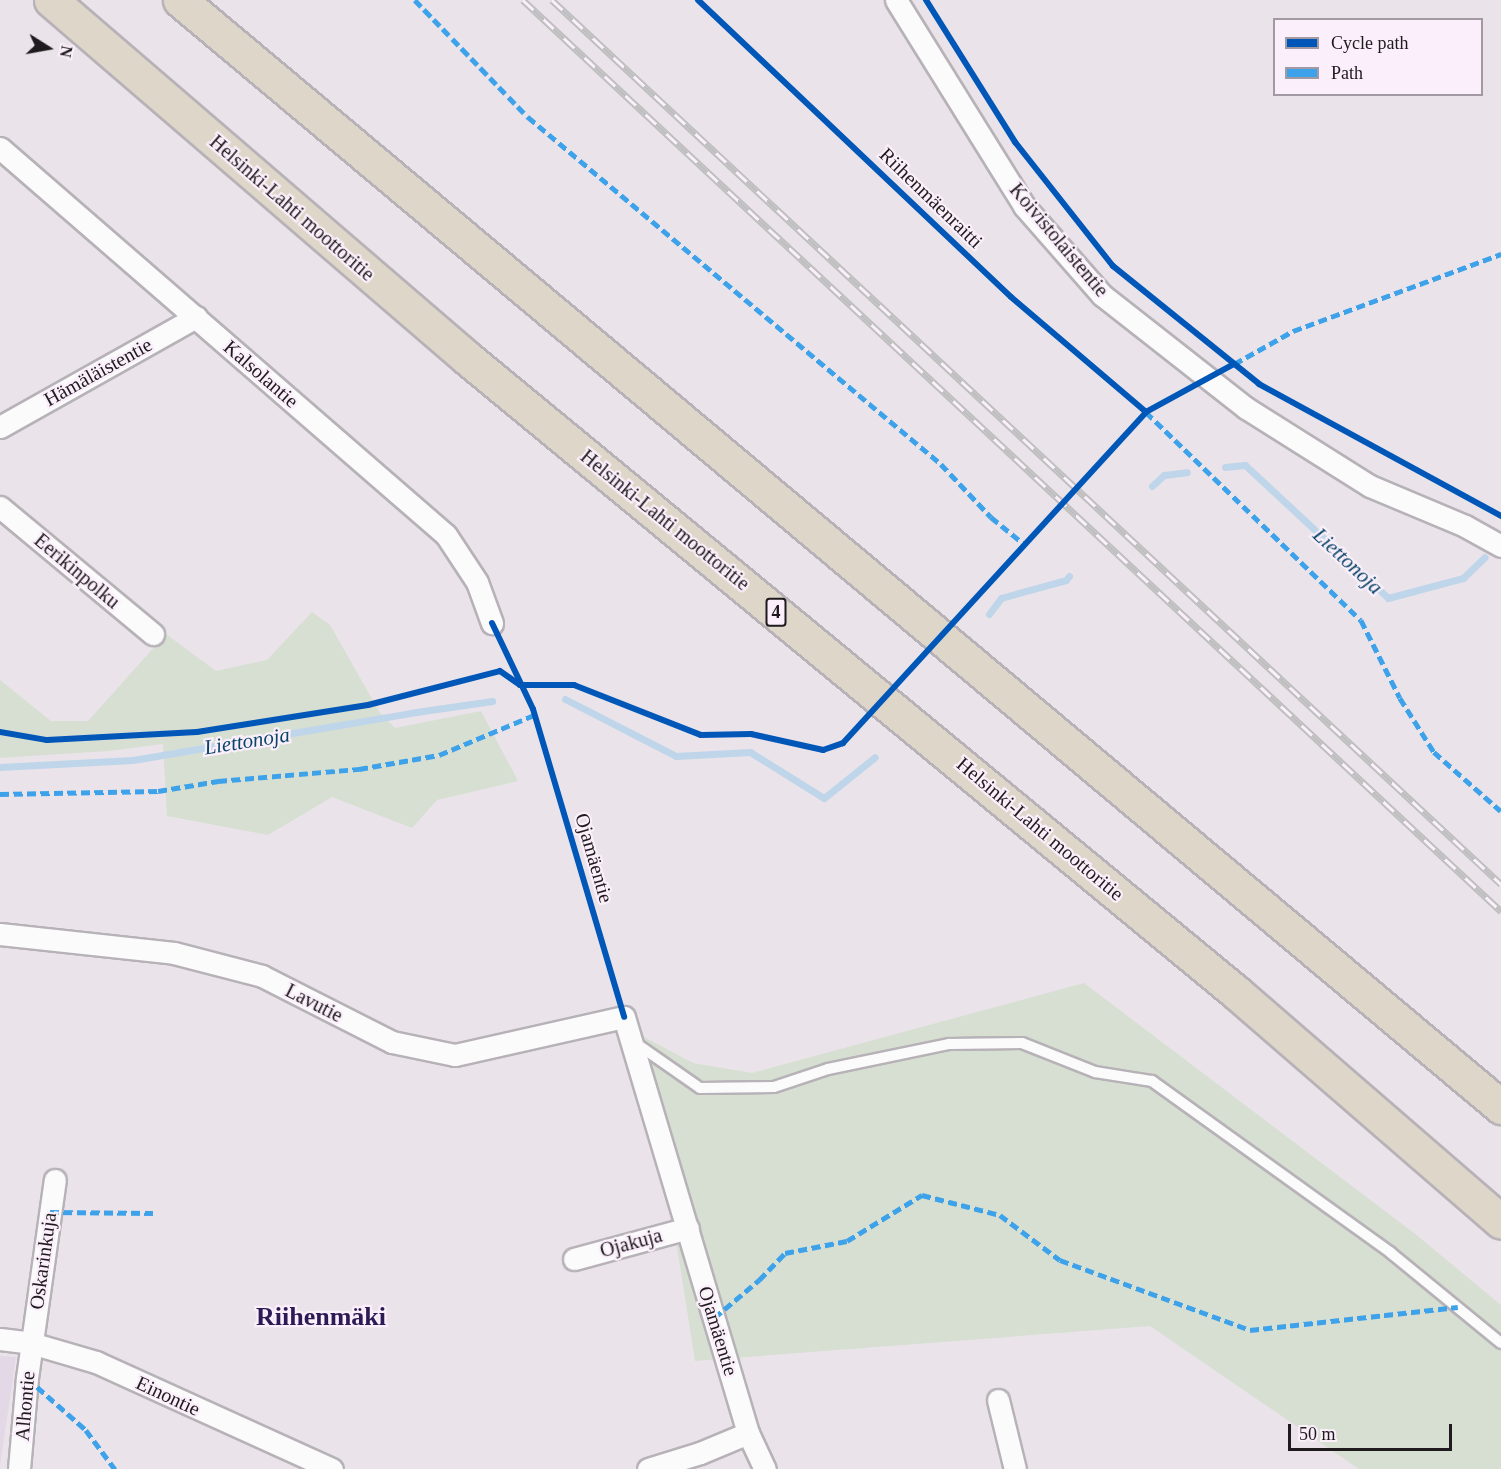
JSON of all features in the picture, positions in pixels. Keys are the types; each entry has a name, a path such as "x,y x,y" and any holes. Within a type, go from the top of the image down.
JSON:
{"highway":[{"name":"Helsinki-Lahti moottoritie","path":"51,0 467,357 1237,993 1501,1222"},
{"path":"180,0 1501,1107"}],"street":[{"name":"Koivistolaistentie","path":"896,0 1024,206 1102,295 1246,408 1274,426 1370,486 1465,526 1501,546"},
{"name":"Kalsolantie","path":"0,148 446,535 477,582 492,623"},
{"name":"Hämäläistentie","path":"0,427 196,317"},
{"name":"Eerikinpolku","path":"0,507 153,634"},
{"name":"Lavutie","path":"0,934 174,953 262,976 392,1042 455,1055 624,1017"},
{"name":"Ojamäentie","path":"624,1017 748,1432 765,1469"},
{"name":"Oskarinkuja","path":"31,1343 55,1180"},
{"name":"Ojakuja","path":"574,1259 688,1228"},
{"name":"Einontie","path":"0,1339 31,1343 96,1362 332,1469"},
{"name":"Alhontie","path":"19,1469 31,1343"},
{"path":"998,1400 1015,1469"},
{"path":"648,1469 700,1453 748,1432"}],"lane":[{"path":"631,1040 700,1088 774,1087 828,1069 949,1044 1022,1043 1095,1072 1152,1081 1391,1253 1501,1343"}],"shaded area":[{"path":"312,612 330,625 380,713 395,728 481,711 518,781 437,800 412,828 332,797 268,835 167,816 163,744 108,751 0,758 0,680 51,721 88,721 166,634 216,671 267,660"},
{"path":"1084,983 1414,1233 1501,1305 1501,1469 1359,1469 1150,1326 695,1361 644,1037 693,1063 752,1073"},
{"path":"0,1356 16,1357 0,1466"}],"waterway":[{"name":"Liettonoja","path":"1225,467 1245,465 1388,598 1463,578 1485,557"},
{"name":"Liettonoja","path":"1152,486 1164,475 1187,472"},
{"name":"Liettonoja","path":"989,614 1001,598 1066,580 1069,576"},
{"name":"Liettonoja","path":"565,699 676,756 750,752 824,798 875,757"},
{"name":"Liettonoja","path":"0,767 133,760 492,701"}],"railway":[{"path":"523,0 1501,911"},
{"path":"552,0 1501,884"}],"marked path":[{"path":"415,0 528,117 941,464 991,517 1024,544"},
{"path":"1234,364 1293,331 1501,254"},
{"path":"1146,412 1361,620 1400,698 1434,752 1501,811"},
{"path":"0,794 158,791 218,781 359,769 439,755 534,715"},
{"path":"714,1318 759,1280 785,1253 847,1241 922,1195 1000,1215 1060,1260 1250,1330 1458,1307"},
{"path":"50,1212 153,1213"},
{"path":"27,1378 86,1430 115,1469"}],"cycle path":[{"name":"Riihenmäenraitti","path":"698,0 1011,297 1146,412"},
{"path":"926,0 1015,142 1113,266 1259,384 1501,516"},
{"path":"520,685 574,685 701,735 751,734 823,750 843,743 1146,412 1234,364"},
{"path":"492,623 533,709 624,1017"},
{"path":"0,732 47,740 197,732 368,705 500,671 520,685"}],"district":[{"name":"Riihenmäki","path":"321,1317"}]}
